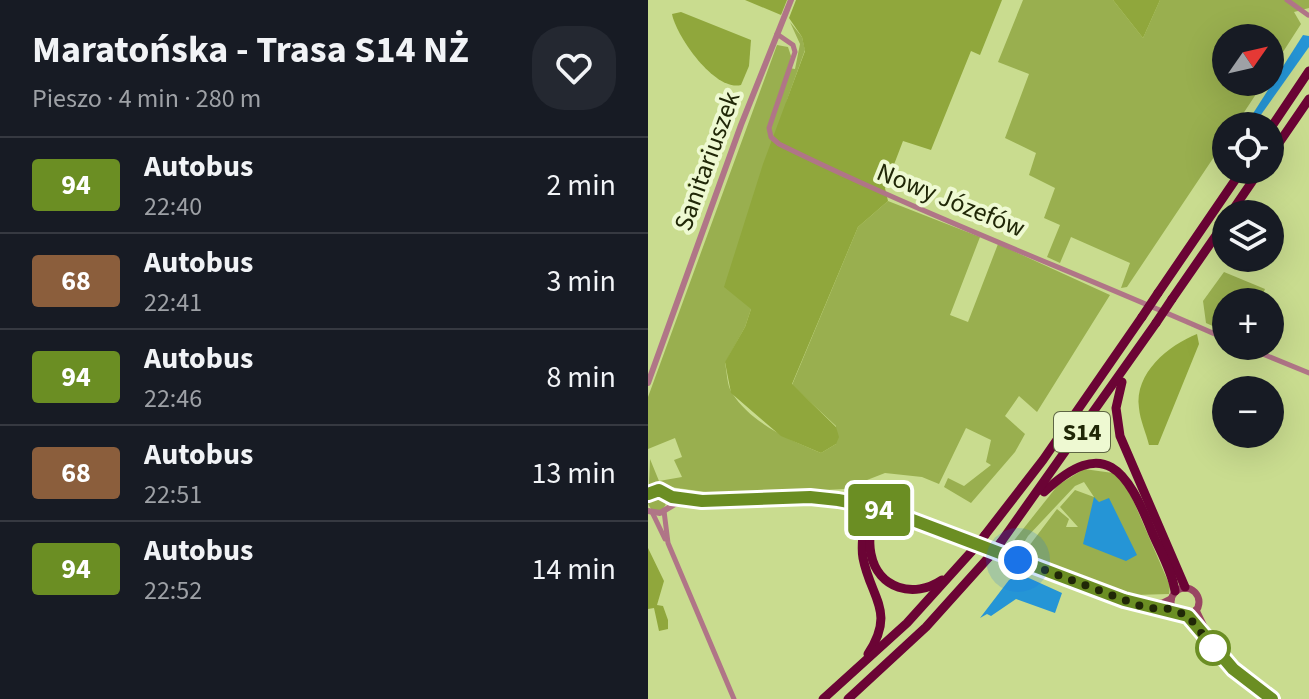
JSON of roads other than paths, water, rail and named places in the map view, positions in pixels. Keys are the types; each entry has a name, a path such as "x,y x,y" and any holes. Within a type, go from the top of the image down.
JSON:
{"highway":[{"path":"1281,112 1309,71"},
{"path":"1284,136 1309,99"},
{"name":"S14","path":"823,699 954,571 985,535 1043,460 1232,184"},
{"name":"S14","path":"848,699 926,627 1001,542 1030,505 1212,241"},
{"path":"1133,357 1116,397 1116,421 1177,593"},
{"path":"1030,505 1074,467 1093,462 1117,469 1138,497 1177,593"},
{"path":"871,512 871,556 886,582 901,589 920,590 954,571"},
{"path":"852,674 877,639 882,616 880,599 862,554 871,512"}],"main road":[{"path":"915,520 883,500 880,492 871,486 856,493 854,503 871,512 915,520 1136,604 1173,610 1188,616 1240,675 1273,699"},
{"path":"871,512 883,500"},
{"path":"1173,610 1177,593"},
{"path":"1136,604 1163,603 1177,593 1197,594 1196,610 1220,654"},
{"path":"1188,616 1196,610"}],"street":[{"name":"Sanitariuszek","path":"648,383 791,0"},
{"path":"1287,0 1308,15"},
{"name":"Nowy Józefów","path":"777,34 793,45 795,52 769,128 771,137 779,144 872,190 1113,288 1212,333"},
{"path":"1277,360 1309,373"},
{"path":"648,494 659,490 674,498 702,501"},
{"path":"665,493 669,502 664,511 668,543"},
{"path":"734,699 668,543 650,511 664,511 675,504 702,501 856,493"},
{"path":"810,497 854,503"}],"water":[{"path":"1303,35 1309,36 1309,47 1284,82 1284,65"},
{"path":"1264,96 1274,96 1263,112 1254,112"},
{"path":"1094,497 1099,502 1109,498 1137,555 1126,561 1083,544"},
{"path":"1020,574 1062,593 1055,613 1016,599 991,616 987,614 980,618 1009,580"}]}
